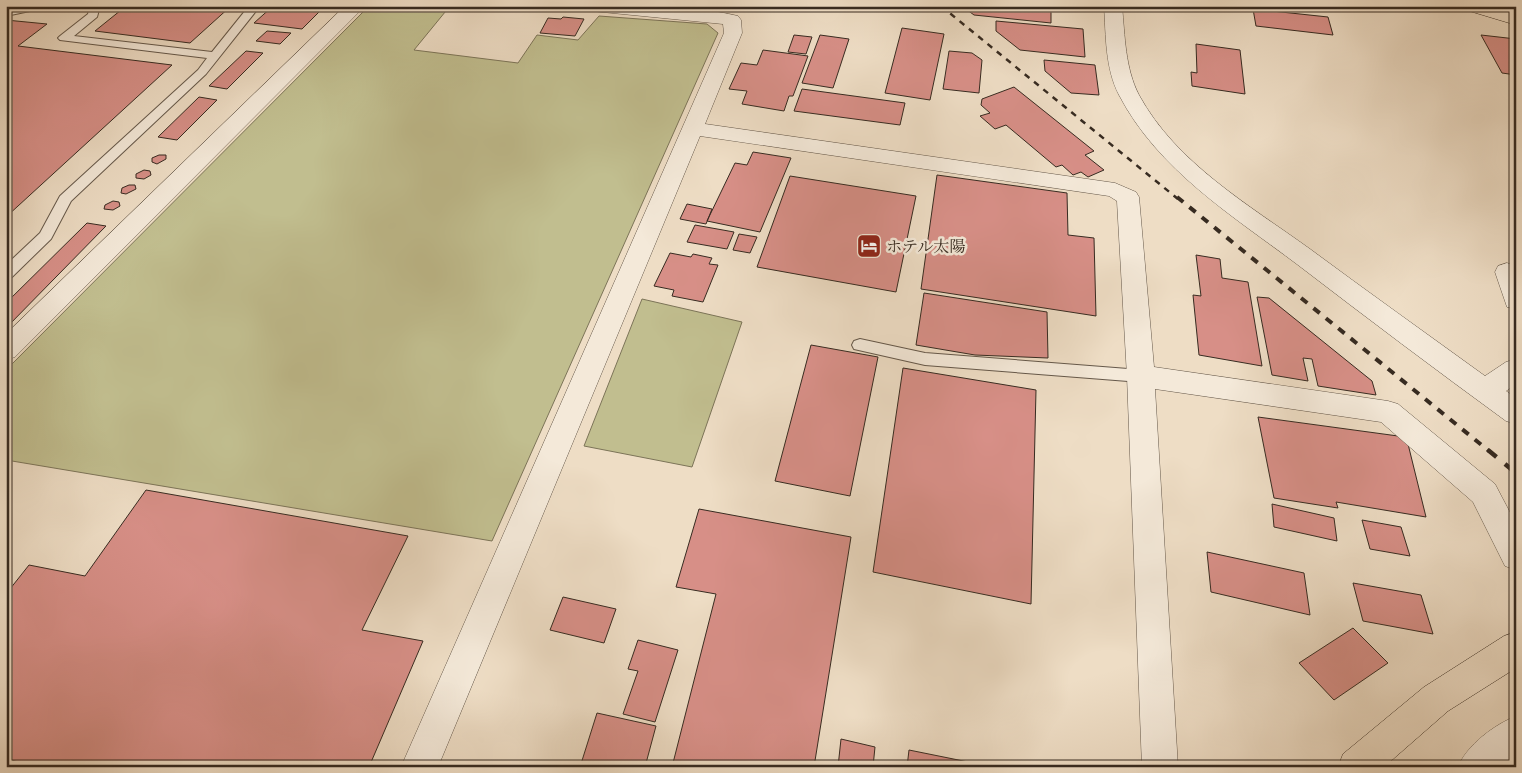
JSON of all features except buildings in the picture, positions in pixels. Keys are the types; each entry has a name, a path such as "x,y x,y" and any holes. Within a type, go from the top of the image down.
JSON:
{"main road":[{"path":"1472,6 1516,20"},
{"path":"1356,767 1436,699 1516,648"}],"street":[{"path":"6,350 356,6"},
{"path":"419,767 544,479 739,16 716,17 592,6"},
{"path":"1113,6 1117,56 1128,93 1147,125 1167,149 1218,193 1516,413"},
{"path":"691,128 1115,190 1128,197 1140,376 1160,767"},
{"path":"1486,391 1516,368"},
{"path":"1140,376 1388,412 1484,493 1516,556"},
{"path":"1476,767 1516,734"}],"lane":[{"path":"6,13 40,6"},
{"path":"95,6 93,15 64,38 215,56"},
{"path":"6,274 46,236 66,199 202,72 255,6"},
{"path":"860,345 925,359 1140,376"}],"shaded area":[{"path":"369,6 450,6 414,50 518,63 537,35 578,40 599,16 707,24 718,33 492,541 6,460 6,370"},
{"path":"642,299 742,322 692,467 584,446"}],"railway":[{"path":"941,6 1178,199"},
{"path":"1177,197 1489,451"},
{"path":"1488,450 1516,473"}],"place":[{"name":"ホテル太陽","path":"869,246"}]}
